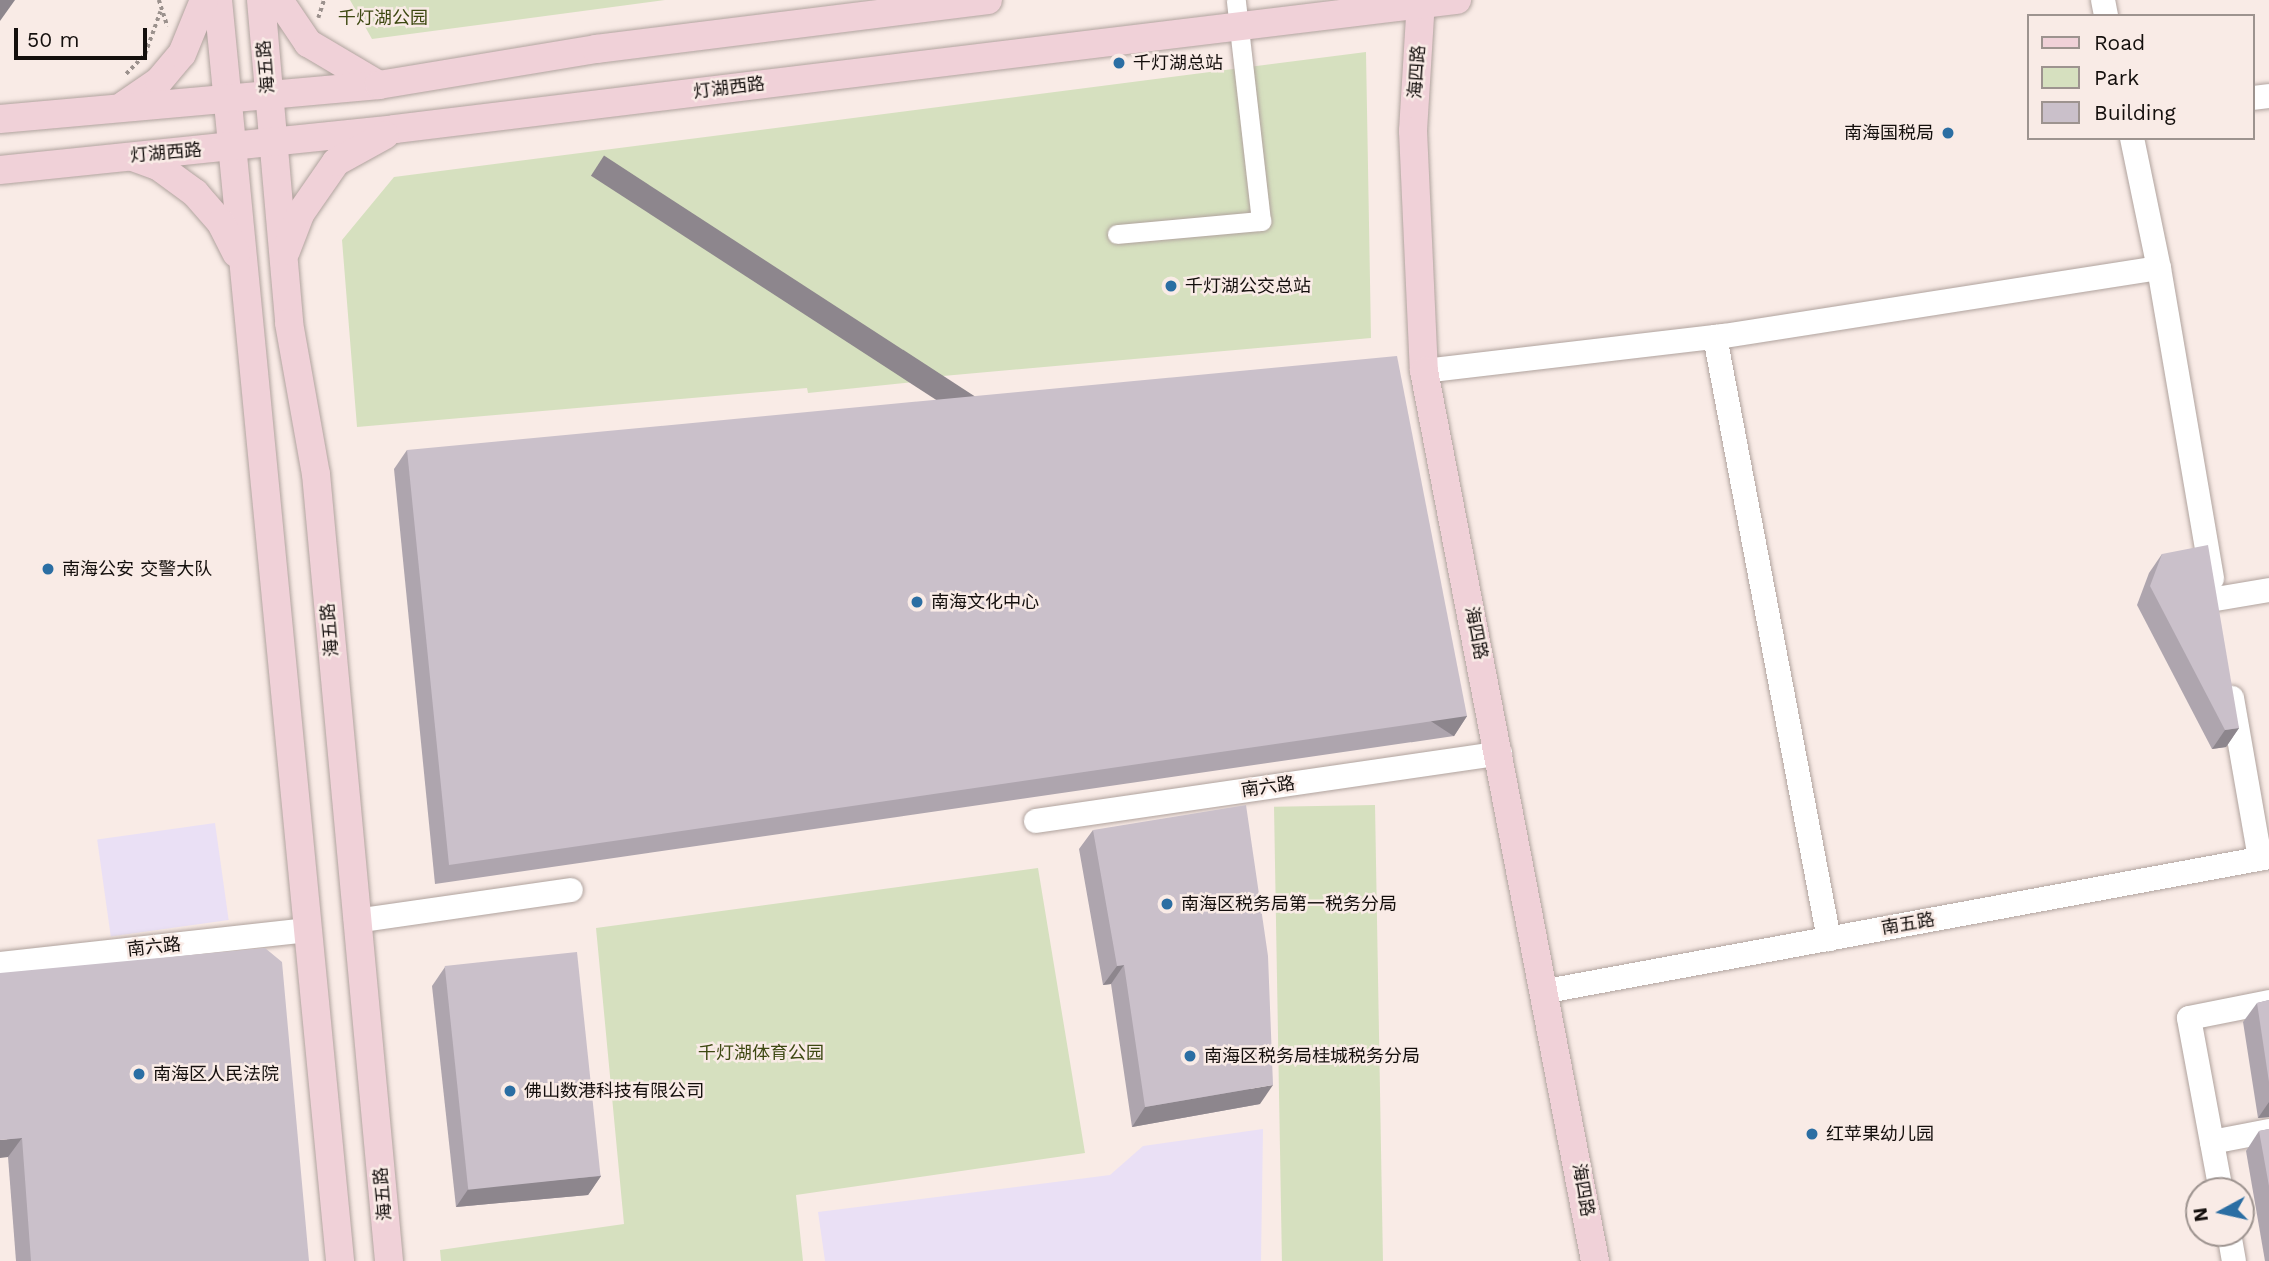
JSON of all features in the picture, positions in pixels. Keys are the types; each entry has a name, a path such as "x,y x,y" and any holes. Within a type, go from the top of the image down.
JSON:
{"main road":[{"path":"0,119 120,96 159,81 183,54 204,0"},
{"path":"218,0 340,1261"},
{"name":"海五路","path":"261,0 289,323 316,474 389,1261"},
{"path":"279,0 308,43 379,85"},
{"path":"120,96 227,98 379,85 596,49 988,0"},
{"name":"灯湖西路","path":"0,170 395,130 1237,13 1457,0"},
{"name":"海四路","path":"1421,3 1413,131 1424,371 1547,991 1595,1261"},
{"path":"282,260 300,214 336,162 395,130"},
{"path":"131,156 158,166 195,193 221,223 242,262"}],"street":[{"path":"1118,234 1261,221 1237,13"},
{"path":"2132,140 2159,268 2220,626"},
{"path":"1424,371 1715,337 2159,268"},
{"path":"1715,337 1829,939"},
{"path":"2216,599 2269,590"},
{"path":"2227,667 2264,858"},
{"name":"南六路","path":"1036,821 1500,753"},
{"name":"南五路","path":"1547,991 2264,858"},
{"path":"356,920 571,890"},
{"name":"南六路","path":"0,964 307,930"},
{"path":"2218,1177 2189,1018 2269,1002"},
{"path":"2212,1142 2269,1131"}],"path":[{"path":"120,96 145,54 160,12"}],"shaded area":[{"path":"215,823 229,920 111,937 97,840"},
{"path":"1263,1129 1261,1261 825,1261 818,1212 1110,1175 1143,1146"}],"green space":[{"name":"千灯湖公园","path":"350,0 665,0 372,39"},
{"path":"1366,52 1371,338 943,376 943,379 808,393 807,388 357,427 342,240 394,177"},
{"path":"1375,805 1383,1261 1282,1261 1274,807"},
{"name":"千灯湖体育公园","path":"1038,868 1085,1153 796,1195 803,1261 441,1261 440,1250 624,1224 596,928"}],"building":[{"name":"南海文化中心","path":"1397,356 1467,716 449,865 407,450"},
{"path":"2208,545 2239,728 2225,730 2150,586 2162,554"},
{"path":"1246,805 1268,956 1273,1085 1145,1107 1124,965 1117,966 1093,830"},
{"name":"南海区人民法院","path":"265,948 282,962 309,1261 31,1261 22,1138 0,1140 0,973"},
{"name":"佛山数港科技有限公司","path":"577,952 601,1176 468,1190 445,966"},
{"path":"2269,1000 2269,1082 2257,1003"},
{"path":"2269,1129 2269,1186 2259,1131"}],"place":[{"name":"千灯湖总站","path":"1119,63"},
{"name":"南海国税局","path":"1948,133"},
{"name":"千灯湖公交总站","path":"1171,286"},
{"name":"南海公安 交警大队","path":"48,569"},
{"name":"南海文化中心","path":"917,602"},
{"name":"南海区税务局第一税务分局","path":"1167,904"},
{"name":"南海区税务局桂城税务分局","path":"1190,1056"},
{"name":"南海区人民法院","path":"139,1074"},
{"name":"佛山数港科技有限公司","path":"510,1091"},
{"name":"红苹果幼儿园","path":"1812,1134"}]}
